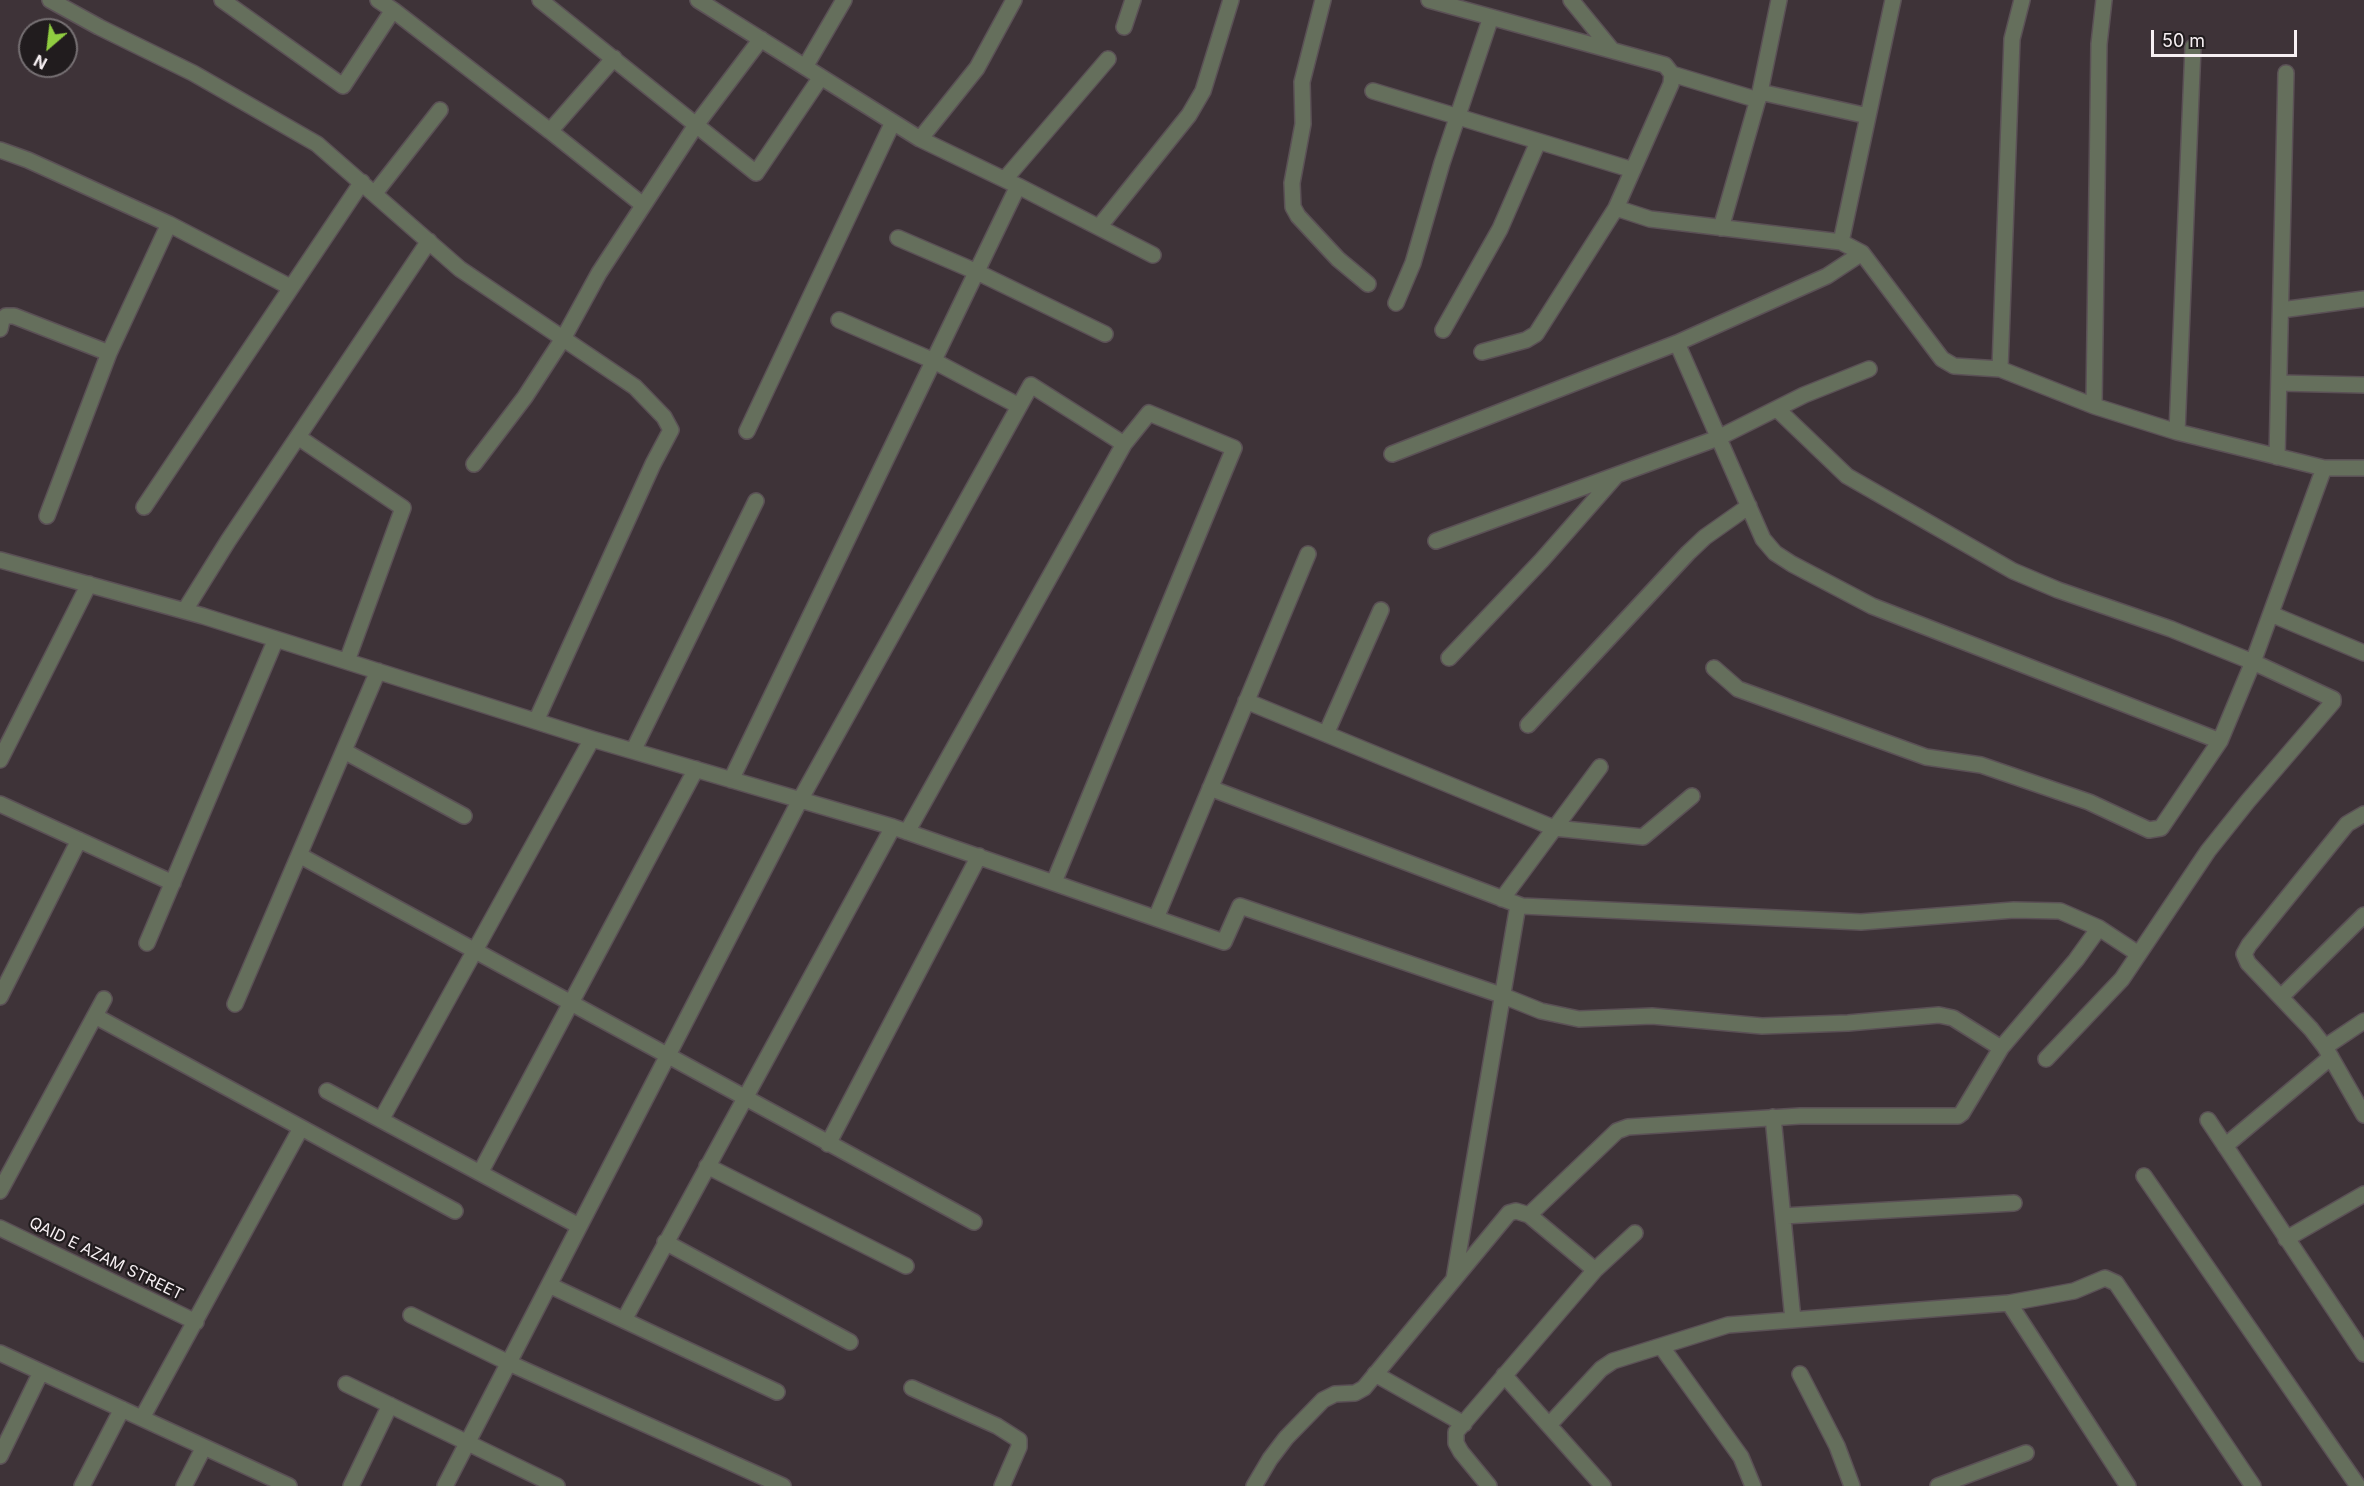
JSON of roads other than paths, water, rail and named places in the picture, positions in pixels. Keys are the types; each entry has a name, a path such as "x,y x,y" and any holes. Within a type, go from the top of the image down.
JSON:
{"street":[{"path":"50,0 193,73 317,144 460,269 635,387 664,417 671,430 653,464 536,721"},
{"path":"222,0 343,86 393,10"},
{"path":"378,0 644,205"},
{"path":"540,0 756,173 821,77"},
{"path":"698,0 920,139 1011,182 1153,255"},
{"path":"805,66 844,0"},
{"path":"920,139 977,68 1014,0"},
{"path":"1124,27 1133,0"},
{"path":"1099,227 1189,115 1203,91 1231,0"},
{"path":"1323,0 1302,82 1303,124 1292,183 1293,207 1298,216 1338,259 1368,284"},
{"path":"1429,0 1665,65 1672,74 1759,96 1868,116"},
{"path":"1571,0 1612,50"},
{"path":"1721,228 1759,96 1779,0"},
{"path":"1841,242 1893,0"},
{"path":"2000,369 2012,39 2022,0"},
{"path":"2094,406 2099,44 2104,0"},
{"path":"1396,303 1413,263 1457,118 1491,17"},
{"path":"474,464 525,397 564,337 598,273 696,125 761,39"},
{"path":"2177,432 2193,46"},
{"path":"550,131 614,58"},
{"path":"731,780 976,272 1011,182 1108,59"},
{"path":"2277,457 2286,73"},
{"path":"1482,352 1526,340 1536,334 1616,208 1671,84 1672,74"},
{"path":"1373,91 1633,170"},
{"path":"375,193 440,110"},
{"path":"747,430 893,122"},
{"path":"1443,330 1500,229 1538,142"},
{"path":"0,150 28,160 169,224 290,287"},
{"path":"144,507 362,182"},
{"path":"1616,208 1650,219 1841,242 1862,253 1942,359 1954,366 2000,369 2094,406 2177,432 2277,457 2324,468 2364,468"},
{"path":"46,516 109,353 169,224"},
{"path":"898,238 976,272 1105,334"},
{"path":"185,610 228,541 429,241"},
{"path":"1392,454 1677,344 1827,276 1862,253"},
{"path":"2280,310 2364,299"},
{"path":"0,330 2,320 6,316 14,316 109,353"},
{"path":"839,320 934,361 1019,406"},
{"path":"1677,344 1763,539 1775,553 1872,606 2220,741"},
{"path":"1436,541 1718,438 1804,395 1869,369"},
{"path":"2279,383 2364,385"},
{"path":"445,1486 800,800 1031,385 1124,444"},
{"path":"1777,409 1846,476 2013,571 2058,590 2171,629 2253,662 2330,696 2333,702 2208,851 2137,953 2122,979 2046,1059"},
{"path":"908,832 1124,444 1149,413 1234,448 1054,882"},
{"path":"298,437 403,508 347,661"},
{"path":"1714,668 1738,689 1926,757 1981,765 2089,802 2149,830 2161,828 2220,741 2253,662 2324,468"},
{"path":"1449,658 1542,560 1617,475"},
{"path":"633,751 756,501"},
{"path":"1528,725 1688,553 1705,537 1749,506"},
{"path":"1156,918 1308,555"},
{"path":"0,560 185,610 592,739 892,827 1224,942 1240,906 1501,995 1541,1011 1579,1019 1652,1016 1762,1026 1848,1023 1939,1016 1953,1018 2001,1048"},
{"path":"0,760 89,584"},
{"path":"1326,734 1381,610"},
{"path":"2271,614 2364,652"},
{"path":"147,943 276,639"},
{"path":"235,1004 378,671"},
{"path":"1246,701 1554,828 1643,837 1692,796"},
{"path":"381,1120 592,739"},
{"path":"344,751 464,816"},
{"path":"1502,899 1600,767"},
{"path":"480,1173 696,769"},
{"path":"1210,788 1518,905 1861,922 2014,910 2060,911 2099,928 2137,953"},
{"path":"0,804 173,883"},
{"path":"2364,814 2347,824 2244,954 2248,963 2281,997 2328,1052 2364,1115"},
{"path":"624,1320 892,827"},
{"path":"0,997 79,840"},
{"path":"299,855 974,1222"},
{"path":"828,1144 978,856"},
{"path":"1454,1279 1518,905"},
{"path":"2281,997 2364,915"},
{"path":"1529,1215 1617,1131 1628,1126 1773,1118 1958,1116 2001,1048 2076,960 2099,928"},
{"path":"0,1191 104,999"},
{"path":"95,1016 455,1211"},
{"path":"2224,1146 2364,1021"},
{"path":"327,1091 579,1226"},
{"path":"1773,1118 1793,1320"},
{"path":"2208,1120 2364,1354"},
{"path":"142,1418 301,1128"},
{"path":"707,1166 906,1266"},
{"path":"2144,1176 2358,1486"},
{"path":"2286,1239 2364,1194"},
{"path":"1783,1216 2014,1203"},
{"path":"1254,1486 1286,1438 1323,1400 1335,1394 1355,1393 1364,1388 1509,1213 1516,1211 1529,1215 1594,1270"},
{"name":"QAID E AZAM STREET","path":"0,1228 196,1323"},
{"path":"1489,1486 1461,1452 1456,1443 1456,1432 1594,1270 1635,1233"},
{"path":"665,1242 850,1342"},
{"path":"1549,1425 1601,1369 1613,1361 1728,1325 2009,1303 2074,1291 2105,1278 2116,1283 2253,1486"},
{"path":"549,1285 777,1392"},
{"path":"2009,1303 2128,1486"},
{"path":"411,1315 509,1363 783,1486"},
{"path":"1661,1346 1741,1457 1754,1486"},
{"path":"0,1353 289,1486"},
{"path":"0,1456 41,1372"},
{"path":"1375,1374 1464,1424"},
{"path":"1800,1374 1837,1446 1852,1486"},
{"path":"1504,1375 1603,1486"},
{"path":"346,1384 557,1486"},
{"path":"912,1388 997,1426 1019,1440 1019,1447 1002,1486"},
{"path":"351,1486 390,1405"},
{"path":"82,1486 122,1409"},
{"path":"184,1486 204,1447"},
{"path":"1938,1486 2026,1453"}]}
